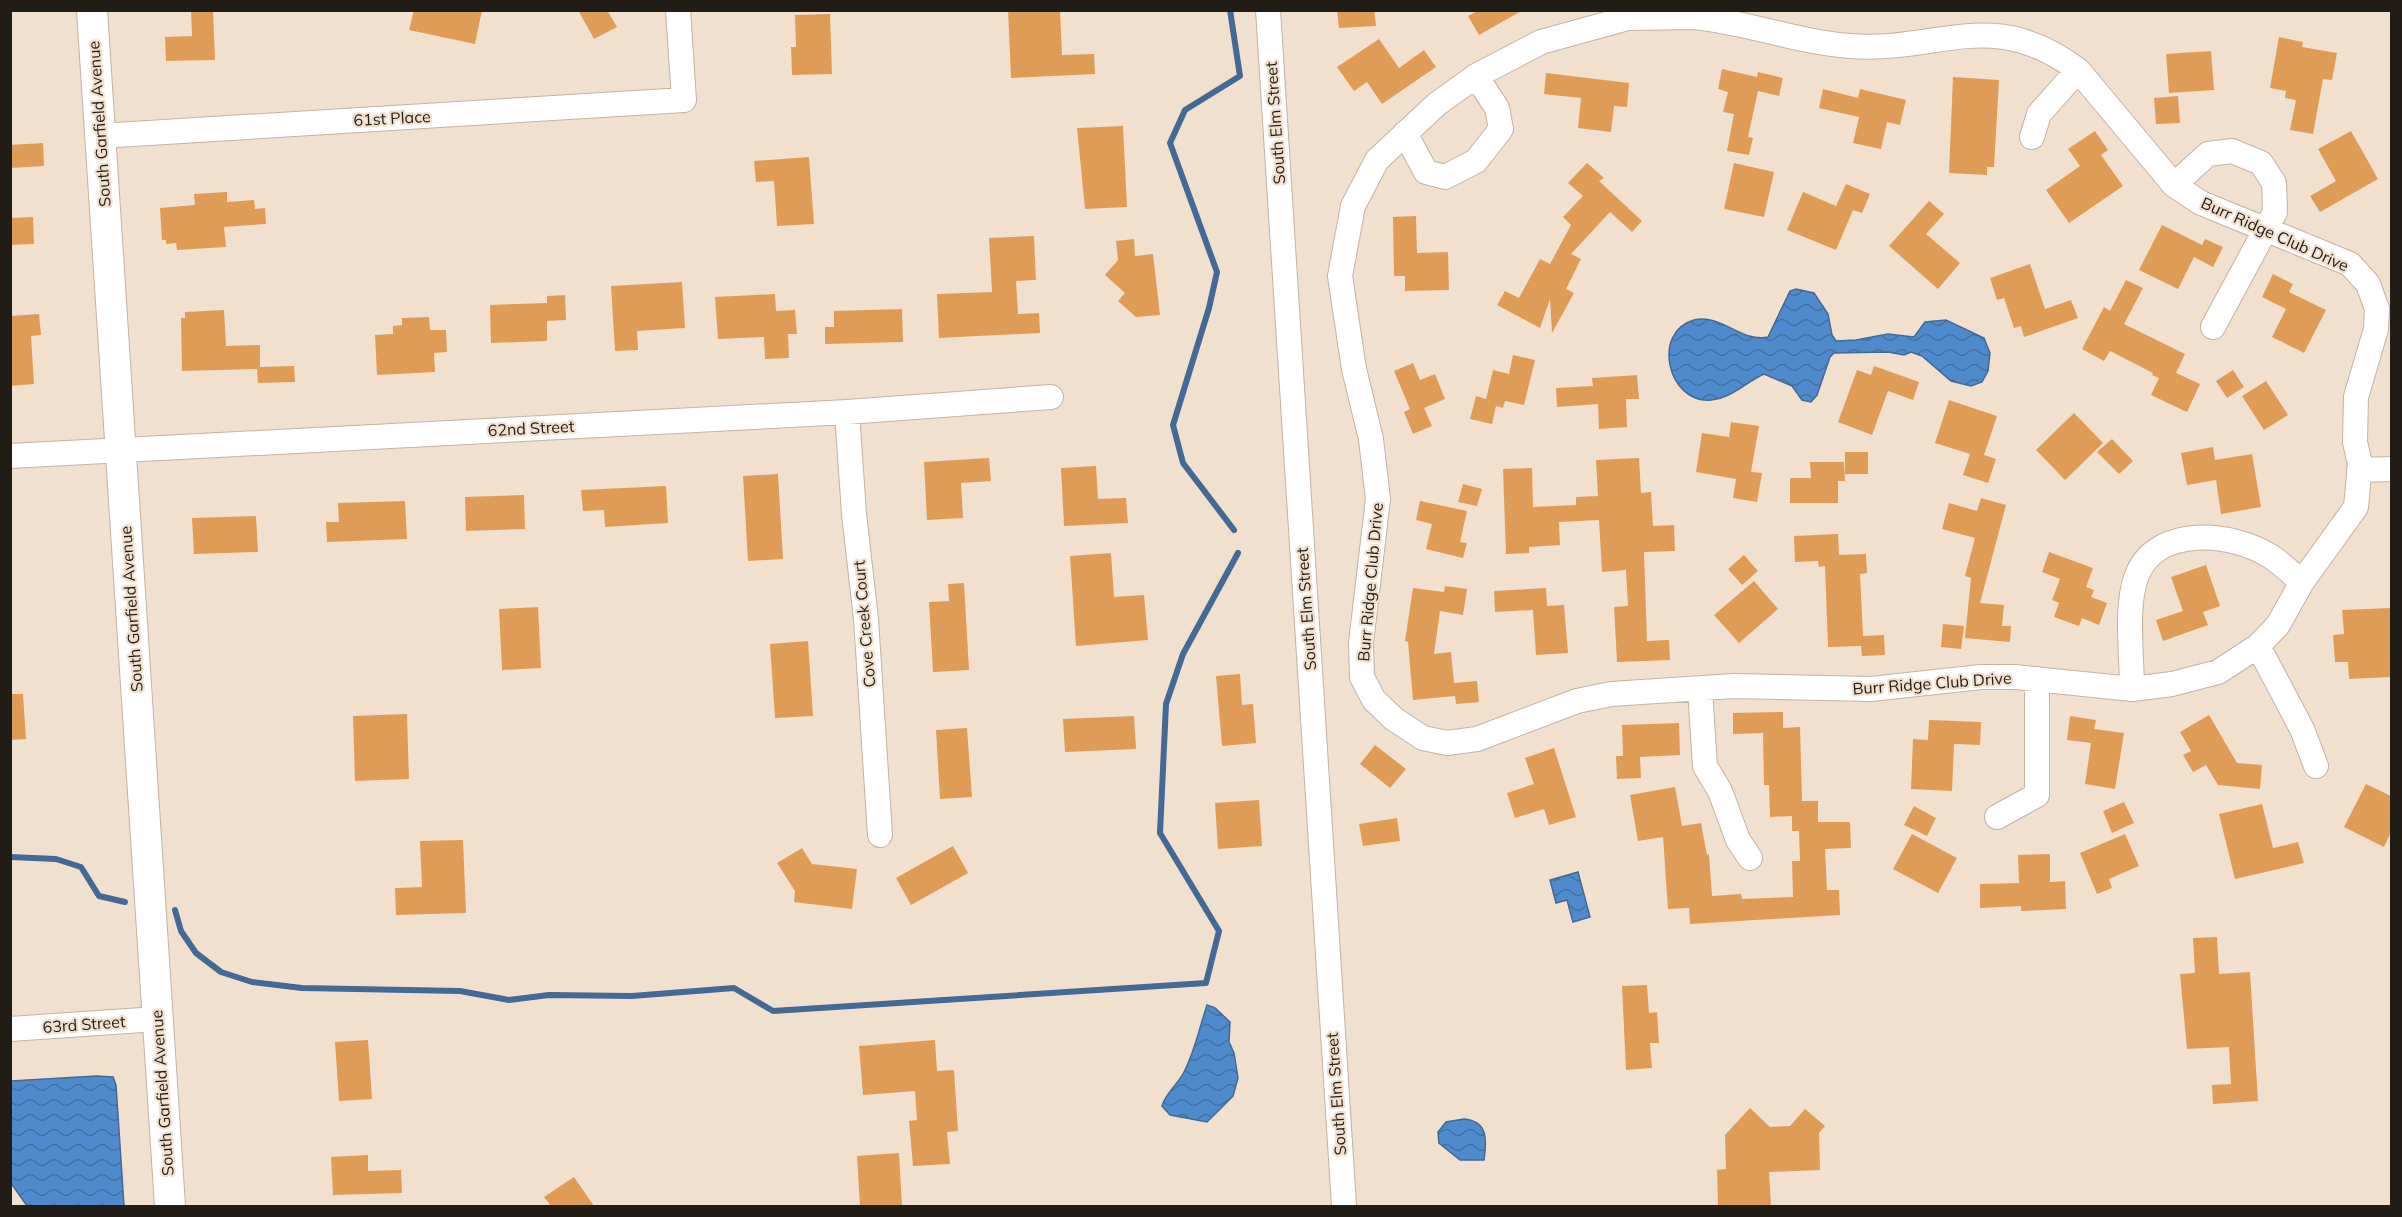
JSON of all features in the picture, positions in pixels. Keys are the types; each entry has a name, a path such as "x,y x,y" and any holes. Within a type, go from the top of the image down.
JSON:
{"street":[{"name":"South Garfield Avenue","path":"92,10 170,1206"},
{"name":"61st Place","path":"100,136 684,100 678,10"},
{"name":"South Elm Street","path":"1268,10 1344,1206"},
{"name":"Burr Ridge Club Drive","path":"1694,17 1721,20 1811,41 1852,46 1993,34 2017,39 2044,50 2078,70 2174,185 2201,203 2349,264 2368,284 2377,309 2376,329 2356,397 2355,442 2359,470 2356,507 2302,582 2278,625 2258,646 2218,672 2172,684 2132,689 2037,679 1981,677 1871,689 1734,686 1611,694 1577,701 1477,739 1447,743 1423,738 1394,719 1374,700 1362,677 1361,643 1374,541 1377,478 1350,350 1340,276 1353,206 1377,160 1437,104 1476,76 1541,42 1628,18 1694,17"},
{"path":"2032,137 2039,114 2078,70"},
{"path":"1405,133 1426,172 1445,177 1476,161 1501,129 1497,108 1476,76"},
{"path":"2174,185 2208,154 2232,151 2262,163 2274,183 2275,212 2213,327"},
{"name":"62nd Street","path":"10,456 847,412 1051,397"},
{"name":"Cove Creek Court","path":"847,412 854,514 866,619 880,836"},
{"path":"2359,470 2391,469"},
{"path":"2132,689 2132,599 2136,577 2146,557 2165,545 2199,537 2232,540 2269,556 2302,582"},
{"path":"2258,646 2302,729 2316,766"},
{"path":"1997,817 2037,795 2037,679"},
{"path":"1700,690 1705,766 1720,791 1738,840 1750,858"},
{"name":"63rd Street","path":"10,1029 157,1019"}],"water":[{"path":"1796,289 1814,293 1828,314 1832,335 1836,341 1888,334 1914,337 1925,322 1946,320 1984,338 1990,353 1988,371 1982,382 1971,386 1951,381 1922,356 1911,352 1904,355 1888,352 1834,353 1830,357 1817,395 1811,402 1802,400 1792,386 1764,374 1719,399 1696,398 1684,391 1675,380 1670,366 1669,352 1672,338 1681,327 1694,320 1704,319 1749,336 1768,337 1790,291"},
{"path":"1578,872 1590,917 1573,922 1567,900 1556,903 1550,880"},
{"path":"1207,1005 1215,1008 1230,1022 1229,1042 1234,1053 1238,1078 1233,1096 1207,1122 1170,1115 1162,1106 1166,1096 1189,1062"},
{"path":"113,1077 116,1085 124,1206 27,1206 11,1183 11,1081"},
{"path":"1464,1119 1478,1123 1482,1128 1486,1145 1484,1160 1460,1160 1439,1143 1438,1132 1446,1122"}],"building":[{"path":"191,10 213,10 215,60 166,61 165,37 192,36"},
{"path":"414,10 482,10 475,44 409,30"},
{"path":"578,10 607,10 617,27 594,39"},
{"path":"1008,10 1060,10 1062,55 1094,54 1095,74 1011,78"},
{"path":"1337,10 1374,10 1376,26 1339,28"},
{"path":"1479,10 1523,10 1479,35 1468,16"},
{"path":"830,14 832,74 792,75 791,47 796,47 795,15"},
{"path":"2279,37 2303,42 2302,47 2337,53 2332,80 2323,79 2313,134 2290,130 2296,100 2285,98 2286,91 2270,88"},
{"path":"1379,39 1399,68 1424,50 1436,67 1382,104 1367,82 1354,91 1337,67"},
{"path":"2211,51 2214,90 2169,93 2166,54"},
{"path":"1722,69 1757,77 1758,72 1783,78 1779,96 1758,91 1748,137 1753,138 1749,155 1727,151 1734,114 1723,112 1728,92 1718,89"},
{"path":"1546,73 1629,83 1627,107 1614,106 1611,132 1578,128 1581,98 1544,94"},
{"path":"1953,77 1999,80 1994,167 1987,167 1987,175 1949,173"},
{"path":"1823,89 1858,98 1860,89 1906,100 1900,125 1887,122 1881,149 1853,143 1859,117 1819,108"},
{"path":"2178,96 2180,123 2156,124 2154,98"},
{"path":"1123,126 1127,207 1085,209 1077,128"},
{"path":"2095,131 2108,150 2101,155 2123,186 2069,223 2046,190 2080,166 2068,149"},
{"path":"2351,131 2378,179 2320,212 2310,196 2336,181 2318,149"},
{"path":"43,143 44,166 10,168 10,145"},
{"path":"809,157 814,224 777,226 774,181 756,182 754,161"},
{"path":"1587,163 1604,178 1599,181 1642,221 1632,232 1610,212 1571,254 1581,259 1566,289 1574,293 1552,333 1550,299 1540,328 1497,305 1505,291 1519,298 1540,259 1550,264 1571,225 1563,217 1583,196 1568,183"},
{"path":"1734,163 1774,172 1764,217 1724,209"},
{"path":"1846,184 1870,194 1862,213 1853,210 1836,250 1787,230 1803,192 1836,206"},
{"path":"227,192 227,202 254,200 255,209 265,208 266,224 224,227 226,247 177,250 176,243 166,244 166,240 162,240 160,208 195,205 194,194"},
{"path":"1929,201 1944,214 1926,234 1960,263 1938,289 1889,246"},
{"path":"1416,216 1417,253 1448,252 1449,290 1405,291 1405,276 1394,276 1393,217"},
{"path":"33,217 34,244 10,245 10,218"},
{"path":"2162,225 2202,245 2205,239 2223,247 2213,267 2194,257 2178,289 2139,270"},
{"path":"1034,236 1036,280 1016,281 1018,314 1039,313 1040,333 939,338 937,294 992,292 989,238"},
{"path":"1134,239 1135,256 1153,254 1160,315 1136,317 1118,301 1125,293 1105,275 1118,260 1116,241"},
{"path":"2030,264 2045,309 2071,300 2078,318 2024,337 2021,326 2014,328 2004,298 1997,300 1990,278"},
{"path":"2273,274 2293,284 2289,292 2326,310 2304,353 2272,337 2286,309 2262,297"},
{"path":"2126,280 2143,288 2124,324 2185,354 2176,373 2200,384 2187,412 2151,395 2159,378 2152,375 2153,373 2110,351 2104,361 2082,349 2104,307 2110,311"},
{"path":"682,282 685,328 637,331 638,350 615,351 611,286"},
{"path":"775,294 776,311 795,310 797,334 788,334 789,358 765,359 764,337 718,339 715,297"},
{"path":"565,295 566,320 547,321 547,341 491,343 490,305 547,303 547,296"},
{"path":"902,309 903,342 825,344 825,327 834,327 834,311"},
{"path":"224,310 226,346 260,345 260,367 294,366 295,382 258,383 257,369 182,371 181,318 185,318 185,312"},
{"path":"39,314 41,335 31,336 34,384 10,386 10,316"},
{"path":"429,317 430,330 446,330 447,352 434,353 435,372 377,375 375,335 393,334 393,326 402,325 402,318"},
{"path":"1513,355 1535,360 1524,405 1505,401 1503,408 1496,406 1492,424 1470,419 1476,396 1486,399 1493,370 1509,374"},
{"path":"1413,363 1420,380 1435,374 1445,399 1424,408 1432,426 1413,434 1404,412 1410,409 1394,371"},
{"path":"1874,366 1919,382 1913,400 1888,391 1872,435 1838,422 1857,370 1871,375"},
{"path":"2233,370 2244,387 2227,398 2216,381"},
{"path":"1637,375 1639,399 1626,399 1627,427 1599,429 1598,404 1557,407 1556,388 1593,386 1592,378"},
{"path":"2266,381 2288,415 2264,430 2242,396"},
{"path":"1949,400 1997,416 1984,455 1996,459 1988,483 1963,475 1970,454 1935,443"},
{"path":"2074,413 2103,443 2065,480 2036,450"},
{"path":"1731,422 1759,426 1751,472 1762,473 1757,502 1733,498 1736,479 1696,472 1702,433 1729,437"},
{"path":"2112,439 2133,461 2119,474 2097,452"},
{"path":"2213,447 2215,460 2252,454 2261,507 2221,514 2216,480 2187,485 2181,453"},
{"path":"1845,452 1868,452 1868,474 1845,474"},
{"path":"989,458 991,481 961,483 963,518 927,520 924,462"},
{"path":"1639,458 1641,493 1651,492 1653,526 1674,525 1675,551 1644,552 1647,641 1669,640 1670,660 1617,662 1614,607 1628,606 1626,570 1602,572 1599,520 1559,522 1560,545 1529,547 1529,553 1506,554 1503,469 1532,468 1533,507 1576,505 1576,497 1598,496 1596,460"},
{"path":"1810,462 1844,462 1845,481 1838,481 1838,503 1790,503 1790,478 1811,478"},
{"path":"1096,466 1098,499 1126,498 1128,523 1064,526 1061,468"},
{"path":"778,474 783,559 748,561 743,476"},
{"path":"1463,484 1482,489 1477,506 1458,502"},
{"path":"666,486 668,523 605,527 604,510 583,511 581,490"},
{"path":"524,495 525,529 466,531 465,497"},
{"path":"1981,498 2006,505 1980,603 2004,605 2002,626 2011,626 2010,642 1965,638 1971,578 1965,576 1975,538 1942,529 1949,503 1977,511"},
{"path":"405,501 407,539 327,542 326,522 339,522 338,503"},
{"path":"1420,501 1467,511 1460,542 1467,543 1463,558 1426,549 1432,524 1416,520"},
{"path":"256,516 258,552 194,554 192,518"},
{"path":"1838,534 1839,555 1866,554 1867,573 1860,574 1863,636 1884,635 1885,655 1862,656 1861,646 1828,647 1825,566 1819,567 1818,561 1795,562 1794,536"},
{"path":"2049,552 2093,568 2086,587 2094,590 2091,597 2107,603 2099,625 2082,618 2079,626 2054,617 2059,603 2052,600 2060,579 2042,572"},
{"path":"1111,553 1114,597 1144,595 1148,640 1076,646 1070,556"},
{"path":"1744,555 1758,571 1742,585 1728,569"},
{"path":"2206,565 2220,606 2203,612 2208,625 2163,641 2156,620 2183,611 2171,577"},
{"path":"1754,581 1778,609 1739,643 1714,615"},
{"path":"964,583 969,670 933,672 929,602 949,601 948,584"},
{"path":"1445,586 1467,589 1463,615 1440,611 1434,654 1451,652 1454,683 1477,681 1479,702 1456,704 1455,696 1413,700 1408,642 1405,641 1413,588 1444,592"},
{"path":"1546,588 1547,606 1564,605 1568,653 1536,655 1533,610 1495,612 1494,591"},
{"path":"538,607 541,668 502,670 499,609"},
{"path":"2391,608 2391,677 2349,679 2348,662 2335,662 2333,635 2344,634 2342,610"},
{"path":"1943,624 1964,626 1961,649 1941,647"},
{"path":"808,641 813,716 775,718 770,644"},
{"path":"1240,674 1242,705 1253,704 1256,743 1222,746 1216,676"},
{"path":"10,694 23,694 26,739 10,740"},
{"path":"1783,712 1783,728 1800,727 1802,801 1818,801 1818,822 1850,822 1851,848 1825,849 1827,890 1839,890 1840,915 1690,924 1689,908 1668,909 1663,837 1638,841 1630,795 1675,787 1682,826 1701,823 1707,855 1709,854 1712,896 1741,894 1742,899 1793,897 1792,861 1800,861 1799,831 1792,831 1792,816 1770,817 1769,785 1764,785 1763,733 1733,734 1733,713"},
{"path":"407,714 409,779 355,781 353,716"},
{"path":"2209,715 2237,763 2262,765 2260,789 2218,785 2206,765 2193,772 2183,755 2191,751 2180,732"},
{"path":"1134,716 1136,749 1065,752 1063,719"},
{"path":"2070,716 2096,720 2094,729 2124,733 2115,789 2085,784 2091,743 2067,740"},
{"path":"1929,720 1981,722 1980,745 1954,744 1952,791 1911,789 1913,739 1928,740"},
{"path":"1679,723 1680,755 1640,757 1641,778 1617,779 1616,756 1623,756 1622,725"},
{"path":"967,728 972,797 940,799 936,730"},
{"path":"1375,745 1406,769 1390,788 1360,764"},
{"path":"1554,748 1576,817 1549,825 1544,809 1515,818 1507,793 1534,784 1525,758"},
{"path":"2366,784 2391,796 2391,832 2384,847 2344,827"},
{"path":"1259,800 1262,846 1218,849 1215,803"},
{"path":"2124,802 2134,823 2112,833 2103,811"},
{"path":"2262,804 2273,848 2298,842 2304,863 2235,879 2219,814"},
{"path":"1914,806 1936,818 1927,836 1904,825"},
{"path":"1397,818 1400,841 1363,846 1359,824"},
{"path":"1912,834 1957,858 1938,893 1893,869"},
{"path":"2125,834 2139,866 2109,879 2112,888 2097,894 2080,853"},
{"path":"463,840 466,913 396,915 395,888 422,887 420,841"},
{"path":"953,846 968,873 911,905 896,878"},
{"path":"802,848 812,864 857,869 852,909 794,902 795,891 777,863"},
{"path":"2050,854 2050,882 2065,881 2066,909 2021,911 2021,906 1980,908 1980,884 2019,883 2018,855"},
{"path":"2217,937 2219,974 2250,972 2258,1101 2213,1104 2212,1085 2231,1084 2229,1047 2187,1049 2180,974 2195,973 2193,938"},
{"path":"1647,985 1649,1013 1657,1012 1659,1043 1650,1043 1652,1068 1626,1070 1622,986"},
{"path":"368,1040 372,1099 339,1101 335,1042"},
{"path":"935,1040 937,1071 954,1070 958,1131 947,1132 950,1164 913,1166 909,1121 917,1120 915,1091 863,1095 859,1046"},
{"path":"1750,1108 1770,1127 1790,1126 1805,1109 1825,1126 1819,1133 1820,1170 1769,1172 1771,1206 1718,1206 1717,1170 1726,1169 1725,1135"},
{"path":"899,1153 902,1206 860,1206 857,1156"},
{"path":"368,1155 368,1171 401,1170 402,1193 333,1195 331,1157"},
{"path":"574,1177 594,1206 551,1206 544,1197"}],"waterway":[{"path":"1230,10 1240,76 1185,110 1170,143 1217,272 1209,308 1173,425 1183,463 1234,530"},
{"path":"175,910 181,931 196,953 221,972 252,982 302,988 460,991 509,1000 549,995 632,996 734,988 773,1011 1206,983 1219,931 1160,833 1166,704 1183,654 1238,553"},
{"path":"10,857 56,859 81,867 99,896 125,902"}]}
